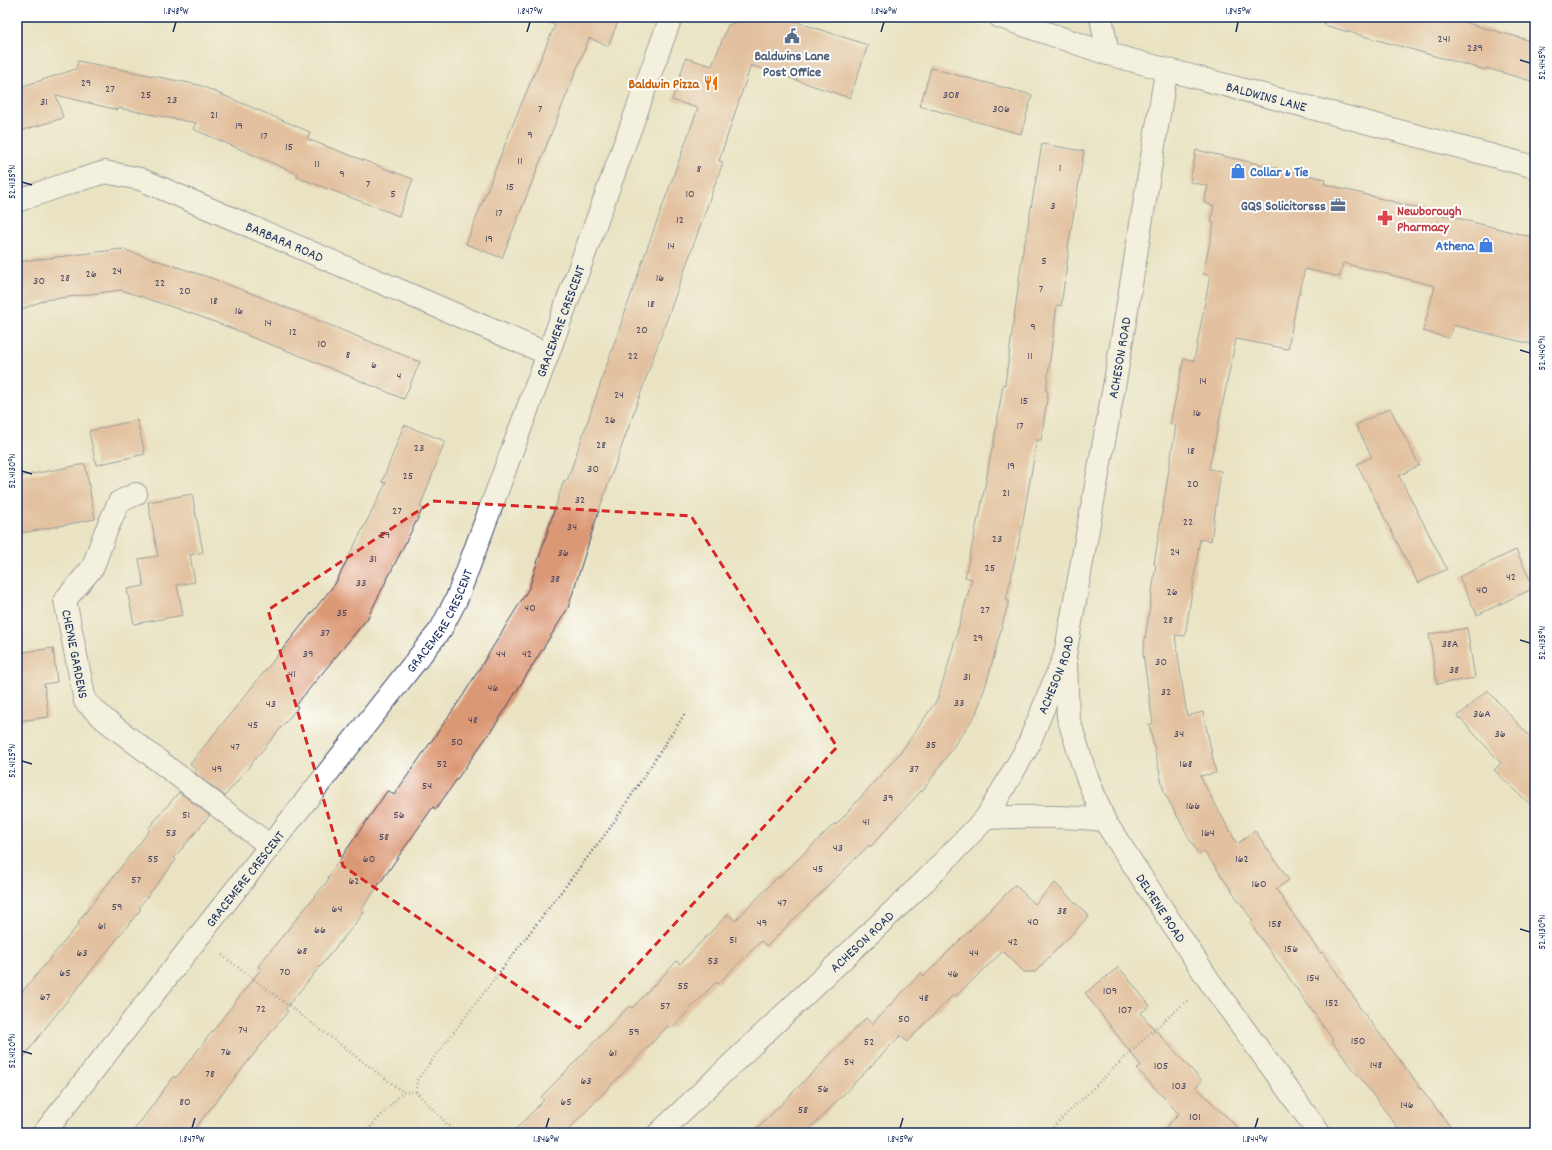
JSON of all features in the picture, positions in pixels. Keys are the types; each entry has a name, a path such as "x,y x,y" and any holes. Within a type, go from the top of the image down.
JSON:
{"street":[{"name":"GRACEMERE CRESCENT","path":"44,1133 441,630 457,598 671,17"},
{"name":"BALDWINS LANE","path":"1000,17 1108,54 1535,167"},
{"path":"1100,17 1108,54"},
{"name":"ACHESON ROAD","path":"659,1133 926,880 986,818 1027,748 1065,655 1117,370 1164,84 1169,71"},
{"name":"BARBARA ROAD","path":"17,202 66,184 105,172 140,179 548,354"},
{"name":"CHEYNE GARDENS","path":"136,494 119,502 105,533 93,567 65,600 85,702 104,719 270,846"},
{"name":"DELRENE ROAD","path":"1065,655 1068,716 1085,772 1104,820 1210,982 1319,1133"},
{"path":"986,818 1078,817 1104,820"}],"path":[{"path":"416,1092 417,1080 610,828 686,712"},
{"path":"198,937 403,1092 416,1092 456,1133"},
{"path":"1047,1133 1150,1033 1210,982"},
{"path":"365,1133 403,1092"}],"highlighted area":[{"path":"433,501 691,516 837,747 579,1028 343,866 268,610"}],"building":[{"path":"540,17 620,17 608,46 589,38 502,258 466,244 517,114 555,25 540,19"},
{"path":"755,17 781,17 868,45 850,98 751,65 719,161 723,162 599,510 568,608 500,718 436,809 433,807 361,910 364,913 285,1009 288,1011 191,1133 132,1133 174,1076 176,1078 261,969 258,966 329,879 327,878 388,790 394,795 462,697 529,588 564,480 567,481 644,257 698,108 672,100 686,58 712,66 728,25"},
{"path":"1325,17 1445,17 1535,42 1535,82 1486,68 1485,70 1324,25"},
{"path":"78,61 199,85 310,132 307,139 413,179 399,216 297,177 298,174 193,129 196,123 119,108 118,110 56,95 63,118 17,132 17,88 76,69"},
{"path":"931,68 1032,95 1021,134 920,106"},
{"path":"1042,144 1084,151 1068,248 1061,306 1057,305 1046,391 1048,392 1041,440 1037,440 1021,532 1006,600 1009,600 988,678 976,714 922,792 921,791 870,847 869,845 767,946 761,941 718,984 716,982 671,1029 668,1026 565,1133 512,1133 544,1100 541,1097 629,1006 632,1008 677,961 680,964 728,914 735,921 778,877 779,878 835,823 836,825 901,752 937,700 972,579 965,577 993,448 1003,384 1005,385 1024,243"},
{"path":"1196,150 1325,179 1324,184 1535,238 1535,345 1453,325 1449,338 1423,331 1435,286 1343,263 1340,277 1305,269 1298,295 1288,349 1236,339 1209,469 1221,471 1211,541 1200,539 1185,636 1175,635 1187,716 1203,712 1216,773 1200,776 1237,844 1255,831 1289,880 1276,889 1320,953 1322,952 1358,1003 1357,1004 1455,1133 1402,1133 1332,1041 1333,1040 1250,923 1253,921 1204,851 1198,854 1164,792 1149,724 1153,724 1143,653 1156,565 1154,564 1176,425 1170,424 1184,358 1194,361 1210,276 1203,274 1214,223 1211,222 1214,206 1204,203 1208,186 1190,182"},
{"path":"122,249 211,278 420,362 404,399 296,354 248,336 249,335 196,315 121,290 45,300 17,311 17,262"},
{"path":"1390,408 1419,465 1399,476 1447,569 1418,583 1357,464 1372,457 1356,425"},
{"path":"137,420 145,454 96,465 89,431"},
{"path":"404,425 445,441 420,507 423,508 367,619 296,705 298,707 225,796 195,773 197,770 190,764 335,584 386,483 382,482"},
{"path":"85,464 95,519 17,534 17,477"},
{"path":"192,494 203,552 190,555 195,582 177,585 183,615 134,624 127,589 144,586 139,559 158,556 148,502"},
{"path":"1516,550 1534,588 1477,615 1459,577"},
{"path":"1467,628 1475,678 1437,684 1429,634"},
{"path":"53,648 57,682 44,684 49,717 17,721 17,653"},
{"path":"1487,690 1535,742 1535,809 1494,770 1501,763 1458,716"},
{"path":"179,792 209,816 174,858 176,860 139,907 141,909 46,1027 17,1066 17,998 79,924 78,922 150,830 148,829"},
{"path":"1055,883 1089,916 1035,972 1024,972 1003,951 956,996 954,994 907,1042 901,1035 806,1133 753,1133 866,1018 872,1024 921,973 924,976 1015,885 1035,904"},
{"path":"1119,967 1150,1006 1140,1013 1202,1081 1196,1087 1243,1133 1160,1133 1179,1114 1137,1069 1141,1066 1085,993"}],"place":[{"name":"Baldwins Lane Post Office","path":"792,36"},
{"name":"Baldwin Pizza","path":"711,83"},
{"name":"Collar & Tie","path":"1238,171"},
{"name":"GQS Solicitorsss","path":"1338,205"},
{"name":"Newborough Pharmacy","path":"1385,218"},
{"name":"Athena","path":"1486,245"}]}
